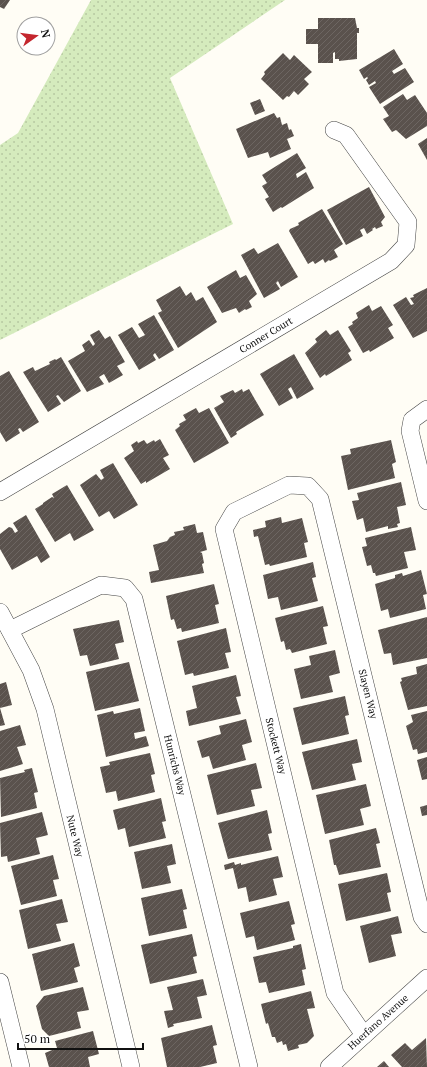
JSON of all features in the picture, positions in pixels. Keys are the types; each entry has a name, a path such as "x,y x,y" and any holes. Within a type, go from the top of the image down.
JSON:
{"street":[{"name":"Conner Court","path":"0,492 391,261 406,244 408,222 346,135 334,130"},
{"path":"427,409 412,420 410,431 427,501"},
{"name":"Slayen Way","path":"289,485 308,486 320,499 422,917 427,924"},
{"name":"Stockett Way","path":"289,485 234,512 224,529 335,993 364,1035"},
{"name":"Hunrichs Way","path":"10,630 101,585 125,588 134,599 249,1067"},
{"name":"Nute Way","path":"0,612 31,670 45,709 131,1067"},
{"name":"Huerfano Avenue","path":"329,1067 427,978"},
{"path":"0,982 22,1067"}],"green space":[{"path":"91,0 285,0 170,78 233,224 0,340 0,145 18,133"}],"building":[{"path":"0,0 10,0 4,9 0,7"},
{"path":"318,18 355,18 357,28 359,28 359,33 357,33 357,59 339,61 339,59 335,59 335,52 333,53 333,63 318,63 318,44 306,44 306,29 318,29"},
{"path":"394,49 403,64 392,71 394,74 405,68 414,82 380,104 369,87 376,83 375,81 369,85 366,80 368,78 367,77 364,79 359,70"},
{"path":"283,53 290,60 294,55 312,72 304,79 309,84 298,95 294,91 289,97 287,96 283,100 261,79 265,74 264,72"},
{"path":"403,94 407,100 415,95 427,113 427,126 406,139 396,130 392,132 383,119 389,116 383,107"},
{"path":"260,99 265,111 255,115 250,103"},
{"path":"274,113 277,118 280,117 282,125 287,123 289,130 291,129 294,136 287,139 291,149 270,158 268,152 248,158 236,129"},
{"path":"427,138 427,160 418,144"},
{"path":"297,153 306,168 296,174 297,178 306,172 314,188 273,212 265,199 269,197 262,186 267,183 262,175"},
{"path":"369,187 385,217 381,222 383,226 376,229 375,227 367,234 364,228 360,230 363,236 346,245 327,210"},
{"path":"322,209 343,244 334,250 338,257 325,263 323,259 315,264 313,261 308,264 289,231 290,229 299,225 298,223"},
{"path":"278,243 298,277 281,287 278,281 276,283 280,289 264,298 241,255 254,248 258,254"},
{"path":"236,270 240,278 246,275 257,294 249,301 252,307 239,313 236,308 222,313 207,287"},
{"path":"180,286 186,296 191,292 196,301 203,297 217,322 178,348 158,313 162,311 156,300"},
{"path":"427,288 427,331 413,338 393,305 406,297 411,305 414,304 410,298"},
{"path":"369,305 372,311 381,306 393,325 388,328 394,338 370,352 369,350 363,353 348,327 358,318 356,313"},
{"path":"154,315 174,350 159,359 155,353 153,355 156,360 139,370 118,335 132,327 139,338 145,335 138,324"},
{"path":"99,330 105,339 110,336 125,362 117,366 123,375 109,383 104,374 99,377 104,384 87,392 68,361 85,351 82,345 89,340 93,346 95,344 90,335"},
{"path":"326,330 330,335 338,330 351,351 348,353 352,360 320,378 305,353 317,342 315,339"},
{"path":"294,354 314,389 297,399 291,387 288,389 293,398 279,406 260,374"},
{"path":"61,357 81,391 64,402 58,395 56,396 61,404 48,412 23,372 33,367 35,371 50,364 49,362"},
{"path":"9,371 39,422 23,432 20,428 18,429 20,433 6,442 0,432 0,376"},
{"path":"242,389 243,392 249,389 264,415 236,432 237,434 231,438 214,408 224,402 220,396 233,390 235,393"},
{"path":"196,408 199,413 209,408 229,443 194,463 175,430 180,426 179,424 186,420 183,415"},
{"path":"160,439 169,455 163,458 170,469 146,483 146,481 141,484 124,458 134,451 131,445 137,441 138,443 144,440 147,444 154,440 155,442"},
{"path":"391,440 396,462 392,464 395,478 348,490 341,456 351,454 350,449"},
{"path":"113,463 138,505 114,519 109,511 99,517 80,485 96,474 101,480 104,478 100,470"},
{"path":"401,482 406,505 397,507 400,523 397,524 398,527 388,529 388,526 366,532 363,518 357,520 352,501 359,500 357,493"},
{"path":"67,485 94,530 74,541 70,533 55,542 35,509 52,497 54,498 52,494"},
{"path":"26,515 50,557 41,563 37,556 12,570 0,549 0,534 9,527 12,528 15,533 18,531 13,523"},
{"path":"281,517 282,523 302,518 308,542 304,543 307,557 270,566 269,564 265,565 258,536 254,537 253,530 266,527 265,521"},
{"path":"195,524 197,533 203,532 207,550 200,552 202,553 204,563 202,564 204,573 151,583 149,572 159,570 153,545 167,541 170,537 175,535 174,532 184,530 183,527"},
{"path":"411,527 416,550 404,552 408,568 376,576 375,573 373,573 371,565 367,566 362,547 367,546 365,538"},
{"path":"313,562 316,577 312,578 318,601 281,610 278,597 268,599 263,575"},
{"path":"421,570 427,594 423,595 426,609 390,618 388,609 381,611 375,584 395,578 395,575 402,573 403,576"},
{"path":"214,584 219,604 215,605 219,623 182,632 181,628 177,629 174,619 171,620 166,596"},
{"path":"323,606 328,626 323,627 327,644 292,653 290,649 286,650 284,641 281,642 275,618"},
{"path":"427,617 427,658 393,665 391,653 384,654 378,630"},
{"path":"119,620 124,642 115,644 119,659 90,666 87,655 80,656 73,629"},
{"path":"226,628 231,652 225,653 229,668 194,676 193,673 185,675 177,641"},
{"path":"335,650 340,673 329,676 333,692 301,699 294,669 311,665 309,656"},
{"path":"129,662 139,701 95,711 86,672"},
{"path":"427,664 427,706 408,710 400,682 402,681 401,678 417,674 416,667"},
{"path":"236,675 241,696 236,697 241,714 189,726 186,711 197,708 192,686"},
{"path":"6,682 12,705 0,708 0,684"},
{"path":"345,696 349,715 345,716 349,734 302,745 293,708"},
{"path":"0,708 5,725 0,726"},
{"path":"140,708 145,731 134,733 135,739 146,736 149,746 106,757 97,715 113,711 114,714"},
{"path":"427,711 427,752 418,754 417,749 413,750 406,726 413,722 411,715"},
{"path":"246,719 252,742 242,745 246,760 213,769 209,756 202,758 197,741 221,734 219,726"},
{"path":"20,725 26,745 17,747 23,764 0,771 0,731"},
{"path":"357,739 362,762 352,764 356,780 312,790 302,752"},
{"path":"150,753 155,774 151,775 155,792 118,801 116,791 106,793 100,767 110,765 109,762"},
{"path":"427,757 427,779 422,780 417,760"},
{"path":"256,763 262,788 251,790 255,806 217,815 207,775"},
{"path":"32,768 38,792 34,793 37,808 1,817 0,778 25,772 24,770"},
{"path":"366,784 371,806 360,809 364,825 325,834 316,795"},
{"path":"161,798 166,821 162,822 166,838 129,847 125,828 118,830 113,810"},
{"path":"427,805 427,815 422,816 420,807"},
{"path":"267,810 272,833 268,834 272,850 228,859 218,823"},
{"path":"42,812 48,835 36,838 40,854 8,862 7,856 1,857 0,823"},
{"path":"376,828 380,843 376,844 381,867 339,875 336,865 334,865 329,840"},
{"path":"172,844 176,864 167,866 171,883 142,889 134,852"},
{"path":"53,855 59,879 53,880 57,896 21,905 11,866"},
{"path":"278,856 283,877 273,879 277,895 249,902 246,887 238,889 233,868 225,870 224,865 234,862 235,865 241,863 241,865"},
{"path":"387,873 391,892 387,893 391,911 346,921 338,884"},
{"path":"182,889 187,909 183,910 187,928 149,936 141,898"},
{"path":"62,899 68,922 56,924 61,941 28,949 19,910"},
{"path":"289,901 295,924 291,925 295,940 257,950 254,936 246,938 240,913"},
{"path":"398,916 402,933 391,935 396,956 369,963 360,926"},
{"path":"192,934 197,956 193,957 197,973 150,984 141,945"},
{"path":"74,943 80,966 74,968 78,982 41,991 32,954"},
{"path":"301,944 306,969 302,970 305,985 269,993 266,982 259,983 253,957 293,948 293,946"},
{"path":"203,979 207,995 197,997 202,1018 173,1024 174,1026 168,1028 164,1011 173,1010 167,987"},
{"path":"83,987 89,1010 77,1012 81,1028 49,1036 42,1029 36,1006 44,996"},
{"path":"311,991 315,1008 307,1009 314,1036 307,1043 298,1045 299,1048 288,1051 286,1044 283,1045 282,1041 277,1043 275,1037 272,1037 268,1023 266,1024 261,1004"},
{"path":"212,1025 217,1045 213,1046 217,1063 200,1067 167,1067 161,1038"},
{"path":"93,1031 99,1054 88,1057 90,1067 49,1067 45,1053 57,1048 55,1041"},
{"path":"426,1038 427,1067 402,1067 391,1055 405,1043 412,1050"},
{"path":"384,1061 389,1067 377,1067"}]}
